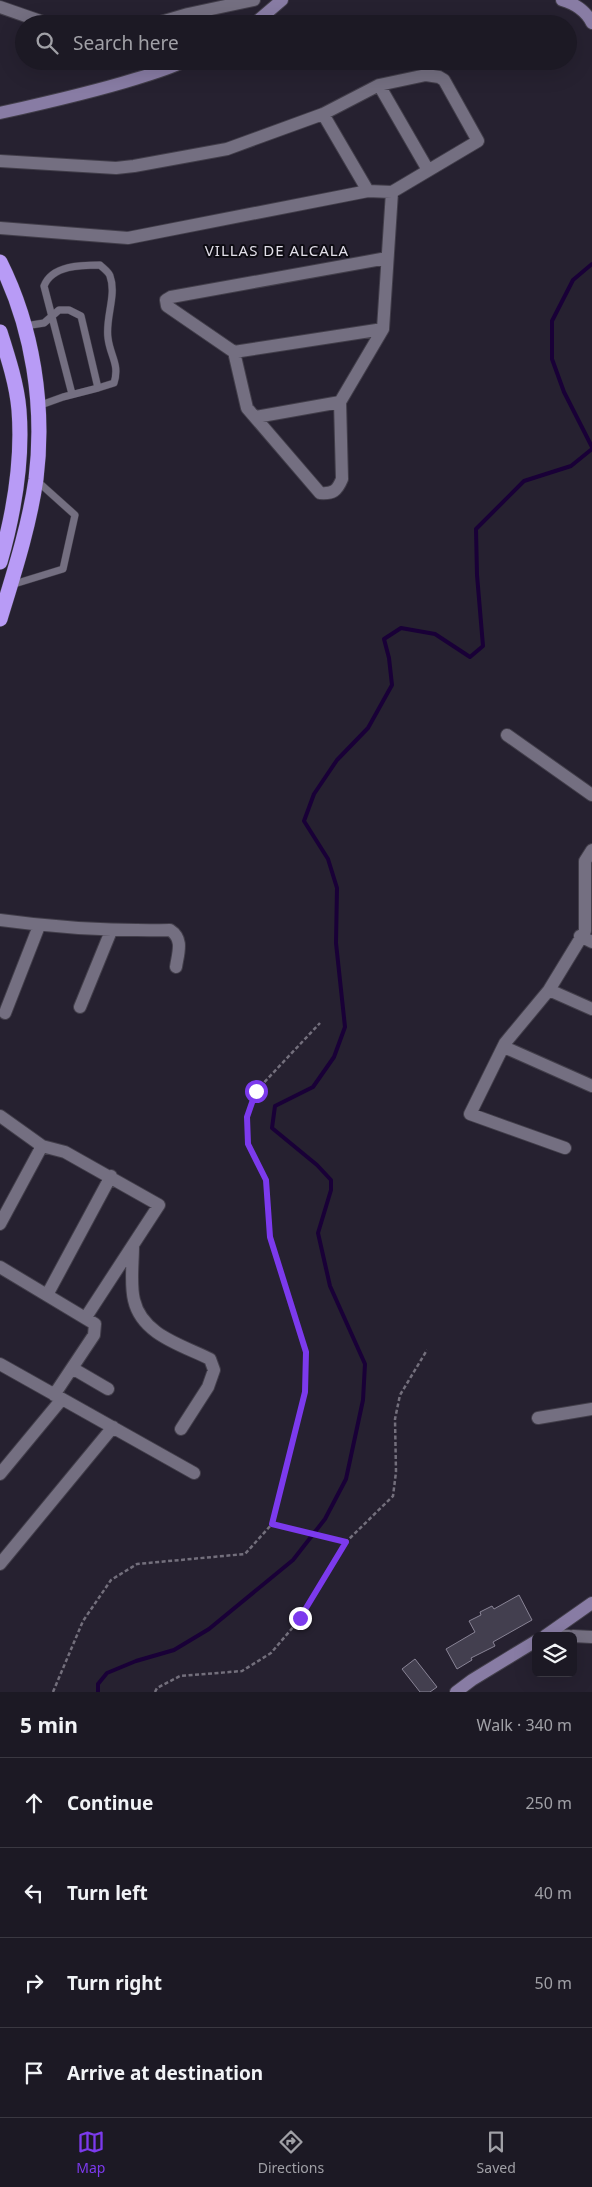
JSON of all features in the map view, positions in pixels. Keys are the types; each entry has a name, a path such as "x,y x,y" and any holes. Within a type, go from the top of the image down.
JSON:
{"highway":[{"path":"0,619 25,532 36,480 37,406 37,380 25,326 1,265"},
{"path":"0,332 7,353 19,409 18,471 7,536 0,562"}],"street":[{"path":"188,14 200,0"},
{"path":"185,15 254,0"},
{"path":"264,15 282,0"},
{"path":"562,0 573,3 588,14 592,23"},
{"path":"0,7 23,15"},
{"path":"0,113 44,104 164,70"},
{"path":"0,161 116,168 227,149 323,114 379,85 426,75 439,77 444,80 478,141 392,192 368,191 128,238 0,228"},
{"path":"379,85 428,170"},
{"path":"323,114 368,191"},
{"path":"234,352 247,408 320,493 329,494 338,490 342,479 340,402 383,329 392,192"},
{"path":"383,329 234,352 167,306 166,300 170,297 388,258"},
{"path":"256,418 340,402"},
{"path":"507,734 592,796"},
{"path":"565,1148 470,1114 504,1047 549,990 580,936 585,931 590,859"},
{"path":"0,920 39,926 111,931 170,930 176,934 180,941 176,967"},
{"path":"4,1013 39,926"},
{"path":"80,1007 111,931"},
{"path":"580,936 592,942"},
{"path":"549,990 592,1009"},
{"path":"504,1047 592,1086"},
{"path":"0,1116 42,1146 64,1152 111,1176 159,1205 86,1317"},
{"path":"0,1224 42,1146"},
{"path":"47,1295 111,1176"},
{"path":"133,1246 133,1299 139,1316 152,1330 210,1359 214,1370 208,1387 181,1429"},
{"path":"0,1267 95,1324 94,1335 72,1368 58,1397 0,1474"},
{"path":"0,1380 4,1366 194,1473"},
{"path":"72,1368 108,1389"},
{"path":"538,1418 592,1409"},
{"path":"0,1564 112,1427"},
{"path":"550,1632 592,1603"},
{"path":"577,1636 592,1637"},
{"path":"456,1692 472,1680 532,1644"}],"lane":[{"path":"37,406 114,383 117,372 108,339 107,320 112,292 110,276 100,265 76,266 53,274 47,279 44,286 72,394"},
{"path":"25,326 44,323 59,310 69,310 81,316 98,388"},
{"path":"10,585 63,569 75,515 36,480"}],"path":[{"path":"53,1692 83,1621 111,1580 137,1564 245,1554 272,1524 305,1392 306,1352 270,1237 266,1180 248,1144 247,1117 256,1091 320,1023"},
{"path":"155,1692 157,1688 180,1676 242,1672 271,1653 300,1618 346,1542 393,1496 396,1472 395,1419 400,1395 427,1350"},
{"path":"272,1524 346,1542"}],"building":[{"path":"519,1595 532,1620 493,1642 495,1646 471,1658 472,1660 457,1669 446,1649 475,1632 469,1621 481,1615 480,1612 492,1606 494,1609"},
{"path":"415,1659 437,1687 430,1692 420,1692 402,1669"}],"waterway":[{"path":"592,264 573,280 552,321 552,359 564,392 592,447"},
{"path":"98,1692 98,1684 107,1673 136,1661 174,1650 209,1629 293,1560 325,1519 346,1479 363,1400 365,1364 330,1286 318,1233 331,1190 331,1180 317,1165 272,1128 275,1106 313,1087 334,1057 345,1027 336,943 337,888 328,859 304,821 314,794 337,760 368,728 392,685 389,658 384,639 401,628 435,634 470,657 483,646 477,575 476,529 524,481 571,466 592,449"}],"district":[{"name":"VILLAS DE ALCALA","path":"277,250"}],"route":[{"path":"256,1091 247,1117 248,1144 266,1180 270,1237 306,1352 305,1392 272,1524 346,1542 300,1618"}]}
